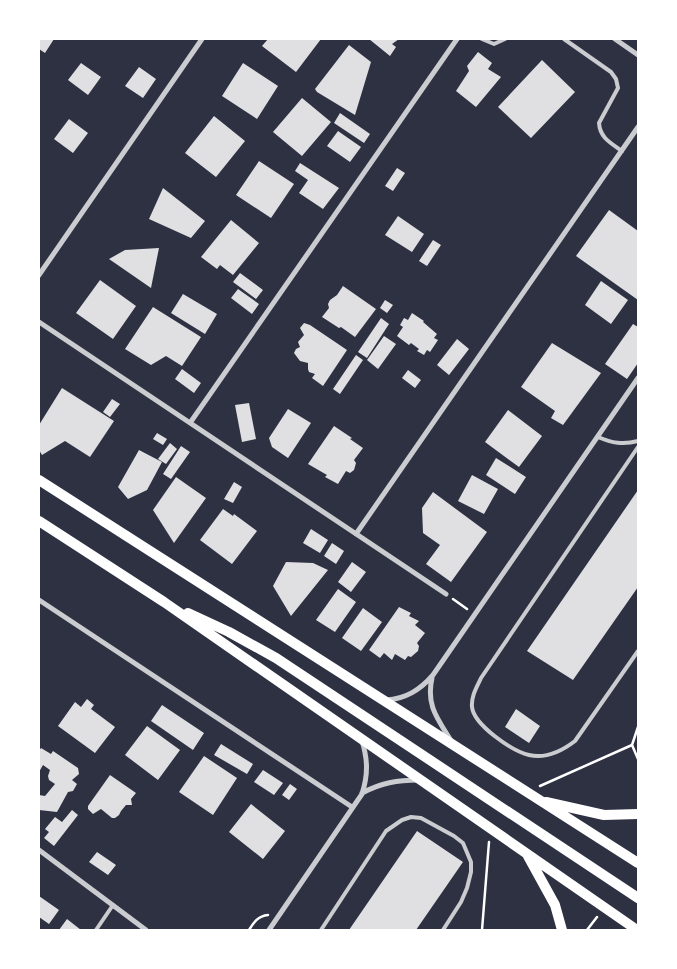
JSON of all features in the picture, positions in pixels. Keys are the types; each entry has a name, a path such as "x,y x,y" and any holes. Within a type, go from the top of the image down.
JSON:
{"main road":[{"path":"39,480 638,863"},
{"path":"39,522 164,602 361,741 637,930"},
{"path":"164,602 229,632 276,658 638,898"},
{"path":"537,800 604,815 638,814"},
{"path":"526,853 554,905 562,930"}],"street":[{"path":"39,275 202,39"},
{"path":"190,423 457,39"},
{"path":"615,39 638,55"},
{"path":"356,534 638,127"},
{"path":"39,322 446,594"},
{"path":"383,700 400,698 416,691 433,675 638,378"},
{"path":"39,600 352,807"},
{"path":"433,675 430,687 430,702 453,744"},
{"path":"268,930 362,794 367,767 366,754 361,741"},
{"path":"362,794 376,786 391,782 419,780"},
{"path":"40,853 146,930"}],"lane":[{"path":"482,39 494,44 505,39"},
{"path":"564,39 612,72 616,79 618,88 599,124 605,140 622,151"},
{"path":"598,437 619,444 638,441"},
{"path":"638,447 481,678 473,695 472,708 484,728 517,750 530,755 554,754 575,741 638,651"},
{"path":"321,930 386,831 402,820 411,817 421,818 454,836 463,843 471,862 467,888 461,902 443,930"},
{"path":"96,930 113,905"}],"path":[{"path":"446,594 475,614"},
{"path":"638,727 634,734 632,745 638,759"},
{"path":"526,792 632,745"},
{"path":"482,930 490,828"},
{"path":"248,930 262,916 268,915 276,920"}],"building":[{"path":"39,39 54,39 45,53 39,49"},
{"path":"268,39 321,39 296,72 262,46"},
{"path":"369,39 399,39 392,44 396,47 390,56"},
{"path":"349,45 371,62 355,115 315,89"},
{"path":"478,52 492,63 488,69 501,77 476,107 456,91 469,71 467,66"},
{"path":"542,60 575,92 531,138 498,107"},
{"path":"81,63 101,77 88,95 68,80"},
{"path":"243,63 278,86 257,119 222,96"},
{"path":"139,67 156,79 143,98 125,86"},
{"path":"302,98 331,122 302,156 273,132"},
{"path":"340,113 370,134 364,143 334,123"},
{"path":"214,116 245,141 216,177 185,153"},
{"path":"69,119 88,133 73,153 54,139"},
{"path":"338,131 361,147 350,162 327,146"},
{"path":"259,161 294,184 271,218 236,195"},
{"path":"300,163 339,188 323,209 299,193 308,180 295,171"},
{"path":"397,168 405,173 393,191 385,186"},
{"path":"163,188 205,221 191,238 149,219"},
{"path":"609,210 638,231 638,300 576,256"},
{"path":"398,216 424,234 412,252 385,235"},
{"path":"231,220 259,243 233,275 220,265 217,269 201,257"},
{"path":"433,240 441,245 427,266 419,261"},
{"path":"159,248 151,288 109,259 125,250"},
{"path":"240,273 263,290 256,299 233,282"},
{"path":"100,280 136,306 113,339 76,313"},
{"path":"601,281 628,300 611,324 585,305"},
{"path":"343,286 376,309 355,337 322,317 329,308 330,300 337,295"},
{"path":"238,289 259,304 252,314 231,298"},
{"path":"183,294 217,314 205,334 171,313"},
{"path":"385,300 393,305 387,313 380,308"},
{"path":"153,307 201,337 182,366 166,356 151,365 125,349"},
{"path":"412,313 424,321 437,334 434,338 438,340 430,352 427,350 424,355 417,351 419,349 411,343 409,345 397,336 403,327 400,325 404,318 408,320"},
{"path":"381,318 389,324 367,358 358,352"},
{"path":"304,323 347,350 323,386 312,378 315,374 309,372 308,363 300,361 294,353 300,347 298,342 304,335 300,328"},
{"path":"633,324 638,327 638,363 627,379 605,364"},
{"path":"384,336 396,344 378,369 367,360"},
{"path":"457,339 469,349 449,375 437,365"},
{"path":"552,343 601,373 563,425 551,418 555,411 521,387"},
{"path":"356,355 363,360 340,394 333,389"},
{"path":"182,369 201,383 194,393 175,379"},
{"path":"408,370 421,380 415,388 402,378"},
{"path":"62,388 114,421 90,457 65,441 42,455 39,450 39,425"},
{"path":"112,399 120,404 110,417 103,412"},
{"path":"249,403 256,439 242,442 235,405"},
{"path":"288,409 311,423 288,458 272,447 269,438"},
{"path":"508,410 542,436 519,467 485,442"},
{"path":"334,426 363,448 354,460 356,463 354,470 350,473 346,471 338,484 308,464"},
{"path":"157,433 167,439 163,445 153,439"},
{"path":"170,443 177,449 166,464 158,459"},
{"path":"181,446 190,452 171,479 163,474"},
{"path":"139,450 162,462 147,490 128,499 118,487"},
{"path":"496,458 526,477 515,494 486,475"},
{"path":"472,475 498,489 484,514 458,501"},
{"path":"176,477 206,498 174,543 153,510"},
{"path":"234,482 242,487 233,503 224,499"},
{"path":"638,490 638,587 573,680 527,651"},
{"path":"433,492 487,532 451,582 426,564 440,545 423,533 422,508"},
{"path":"223,509 233,516 234,514 257,531 232,564 200,540"},
{"path":"311,529 328,540 320,553 303,543"},
{"path":"332,543 344,551 336,564 324,556"},
{"path":"286,562 313,563 328,570 291,616 273,586"},
{"path":"352,562 366,572 351,592 338,582"},
{"path":"338,589 356,602 335,632 316,620"},
{"path":"399,607 411,613 409,616 419,621 415,625 425,633 417,643 419,646 418,651 411,657 408,656 405,660 395,654 392,660 384,653 380,658 369,650"},
{"path":"363,608 382,622 361,651 342,638"},
{"path":"87,699 94,705 91,709 115,727 95,753 58,726 75,702 81,707"},
{"path":"162,705 204,733 193,750 151,721"},
{"path":"516,709 540,726 529,743 505,727"},
{"path":"147,726 180,750 158,780 125,755"},
{"path":"221,744 253,764 247,774 214,755"},
{"path":"41,748 51,754 53,751 78,768 79,774 72,780 77,784 73,791 68,792 57,812 39,810 39,795 45,796 55,784 49,780 50,770 43,765 39,772 39,751"},
{"path":"204,756 237,778 213,815 179,792"},
{"path":"263,770 283,783 274,795 254,782"},
{"path":"110,775 136,793 131,799 132,805 126,805 115,818 112,818 101,809 93,814 88,809 88,806"},
{"path":"290,784 297,789 289,800 282,795"},
{"path":"251,804 285,831 263,859 229,832"},
{"path":"72,810 78,815 54,846 44,838 49,832 45,829 55,817 62,822"},
{"path":"417,831 463,862 416,930 349,930"},
{"path":"97,852 116,865 108,875 89,862"},
{"path":"39,896 59,910 49,924 39,917"},
{"path":"67,919 81,930 59,930"}]}
